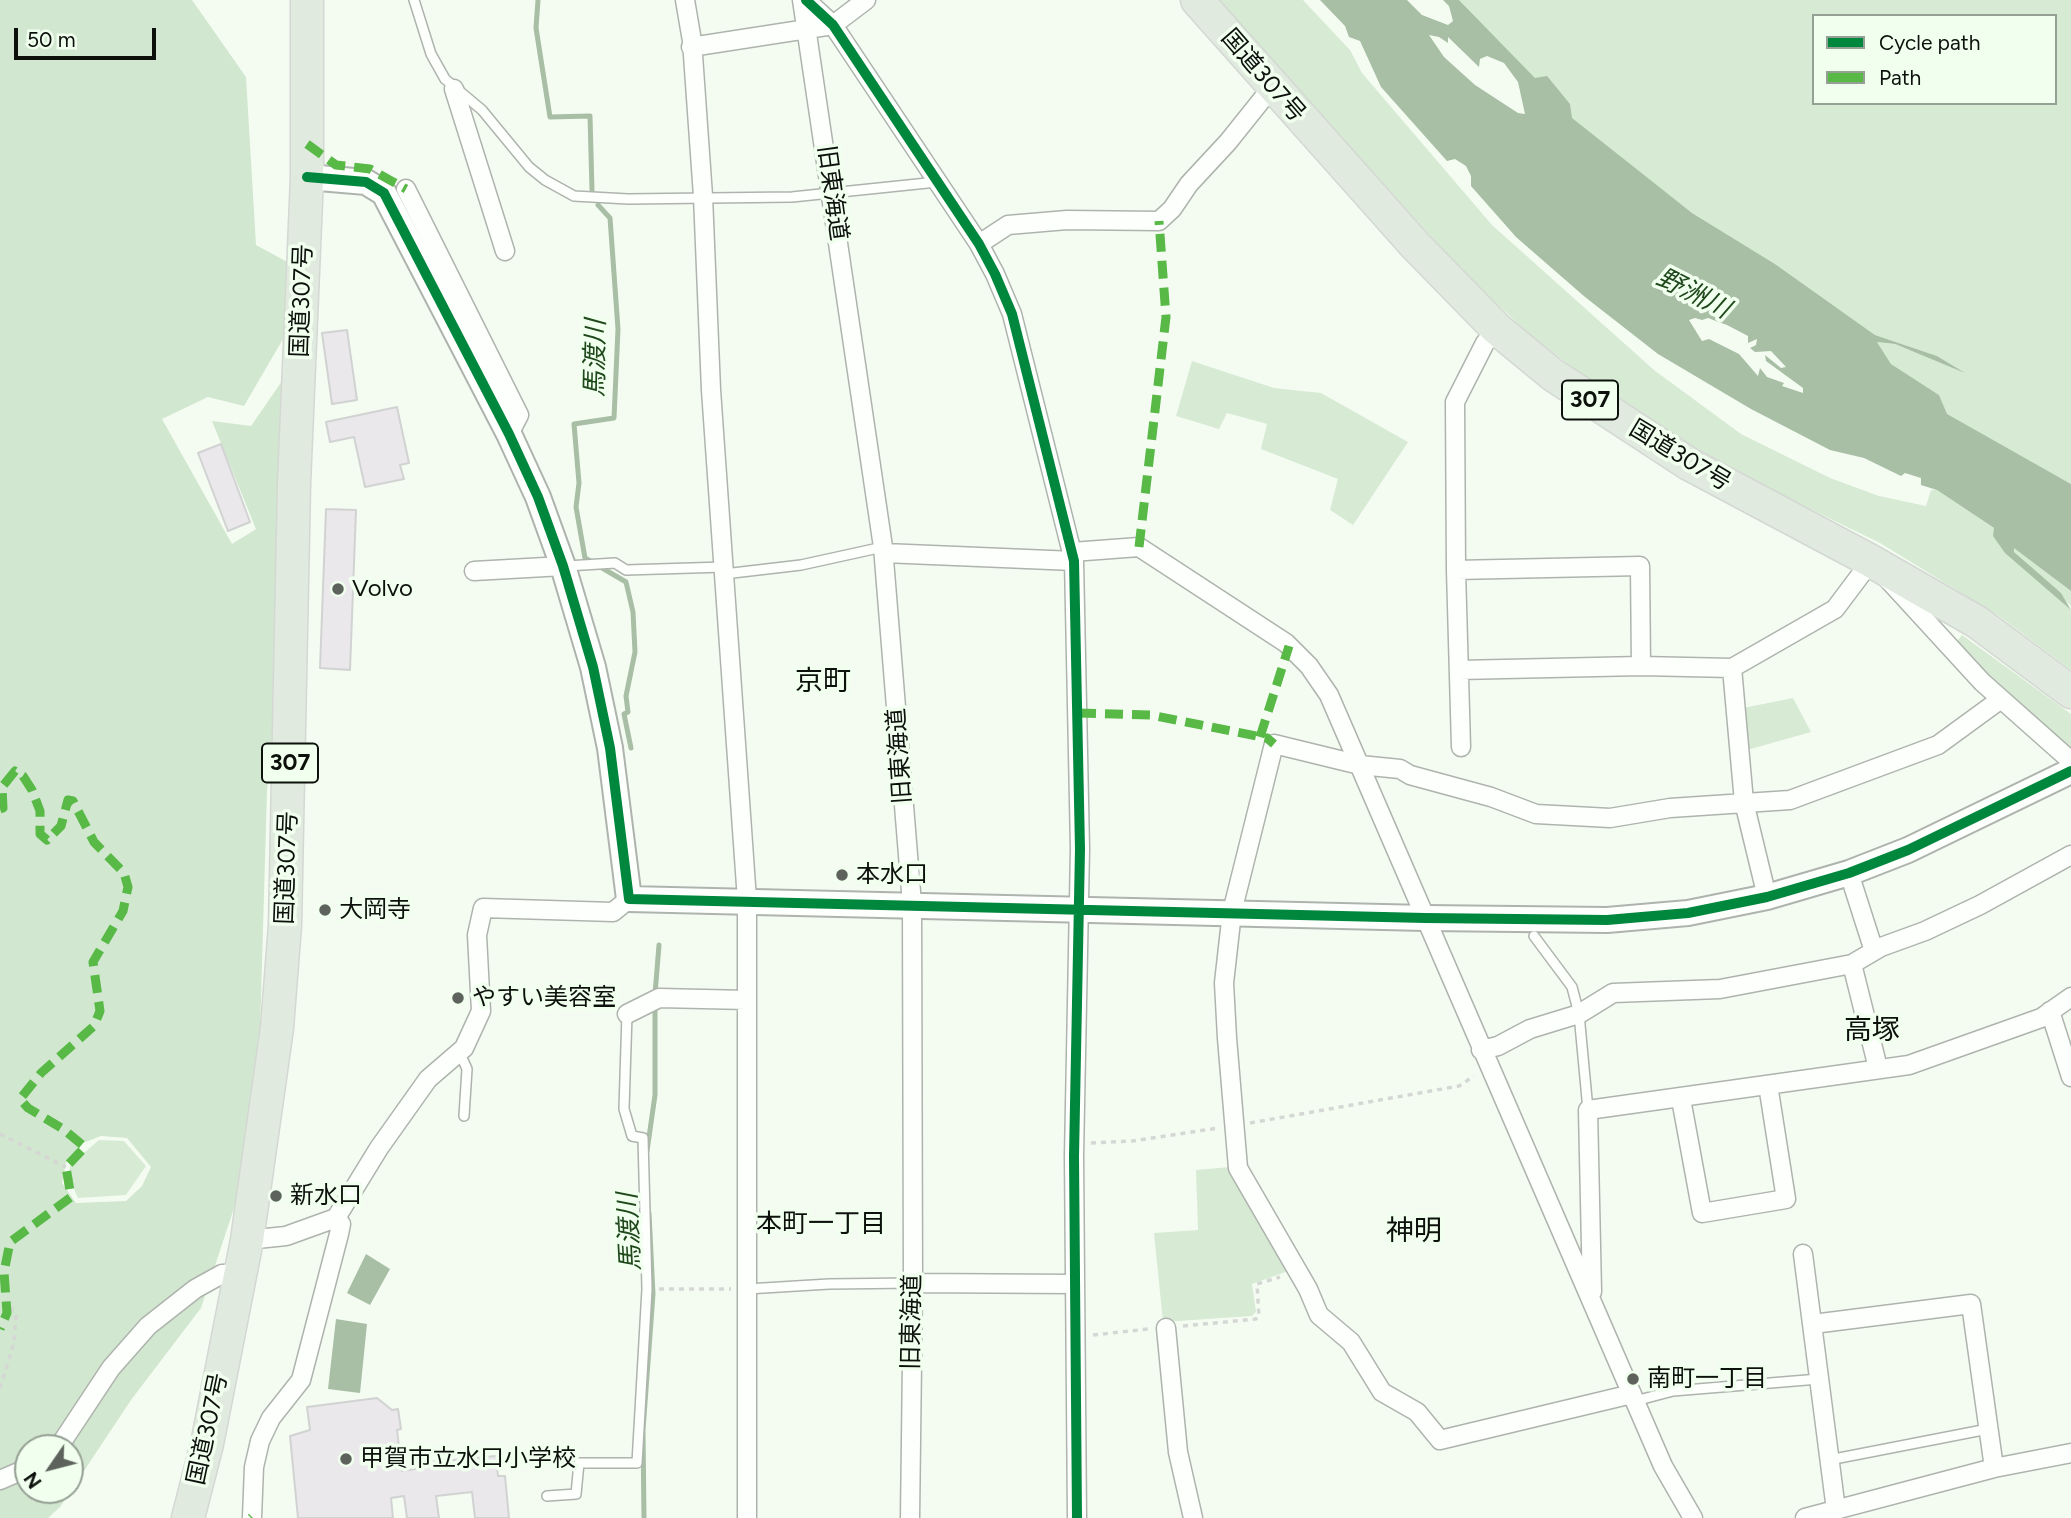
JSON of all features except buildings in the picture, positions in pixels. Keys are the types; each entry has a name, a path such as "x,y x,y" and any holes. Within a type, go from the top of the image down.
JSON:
{"highway":[{"name":"国道307号","path":"188,1518 207,1444 247,1240 277,1028 285,925 294,484 307,177 307,0"},
{"name":"国道307号","path":"1197,0 1415,245 1497,329 1553,375 1689,464 1871,561 1977,622 2071,692"}],"street":[{"path":"685,0 703,196 711,390 747,900 747,1518"},
{"path":"804,0 833,25 979,244 1012,314 1073,556 1079,908 1074,1284 1077,1518"},
{"name":"旧東海道","path":"804,0 884,550 912,904 913,1283 909,1518"},
{"path":"691,47 833,25 866,0"},
{"path":"979,244 1008,225 1067,220 1159,220 1172,209 1189,184 1272,87"},
{"path":"454,89 505,251"},
{"path":"307,177 366,182 384,193 575,566 610,748 629,899"},
{"path":"406,189 519,415 509,434"},
{"path":"1461,747 1455,402 1485,343 1497,329"},
{"path":"884,550 1073,556 1139,547 1286,643 1310,666 1329,695 1360,765 1663,1466 1693,1518"},
{"path":"1459,670 1641,666 1732,668 1835,609 1871,561 2001,699 2071,761"},
{"path":"474,571 575,566"},
{"path":"1456,570 1640,566 1641,666"},
{"path":"1732,668 1744,802 1767,897"},
{"path":"1633,1398 1440,1440 1417,1412 1382,1392 1352,1342 1319,1315 1298,1272 1238,1168 1224,983 1232,912 1274,744 1360,765 1400,769 1410,775 1491,797 1536,814 1610,818 1670,808 1790,800 1938,745 2001,699"},
{"path":"247,1240 286,1236 336,1218 403,1112 428,1079 464,1048 481,1011 477,935 483,908 612,912 629,899 747,900 1425,918 1607,920 1688,913 1767,897 1849,873 1921,844 2071,771"},
{"path":"1485,1058 1498,1046 1530,1029 1578,1014 1612,993 1720,989 1852,964 1874,951 1958,916 2071,855"},
{"path":"1849,873 1874,951"},
{"path":"1852,964 1878,1068"},
{"path":"1592,1302 1588,1111 1909,1065 2041,1018 2071,997"},
{"path":"627,1014 653,1000 747,1000"},
{"path":"2050,1011 2071,1077"},
{"path":"1681,1099 1702,1213 1786,1199 1768,1085"},
{"path":"252,1517 254,1467 260,1441 271,1418 301,1380 339,1234 341,1224 336,1218"},
{"path":"1803,1254 1836,1510"},
{"path":"67,1434 111,1368 148,1326 195,1289 222,1275 241,1273"},
{"path":"913,1283 1074,1284"},
{"path":"1813,1324 1971,1304 1994,1468"},
{"path":"1166,1328 1178,1452 1193,1518"},
{"path":"1805,1518 1994,1468 2071,1453"}],"lane":[{"path":"414,0 431,54 454,89 482,110 529,167 545,180 574,196 628,199 792,197 937,182"},
{"path":"575,566 615,563 626,570 724,570 801,565 838,555 884,550"},
{"path":"1534,936 1572,987 1578,1014 1588,1111"},
{"path":"547,1496 576,1494 579,1463 637,1463 647,1289 643,1138 632,1136 624,1109 627,1014"},
{"path":"453,1055 463,1060 467,1069 464,1116"},
{"path":"747,1289 829,1283 913,1283"},
{"path":"1633,1398 1673,1391 1819,1379"},
{"path":"1829,1460 1988,1429"}],"path":[{"path":"1075,1143 1133,1141 1235,1126 1459,1086 1485,1058"},
{"path":"0,1134 66,1167"},
{"path":"1075,1337 1256,1319 1259,1316 1257,1284 1298,1272"},
{"path":"658,1289 747,1289"},
{"path":"0,1388 14,1343 16,1316 6,1301"}],"shaded area":[{"path":"0,0 192,0 246,77 256,245 291,264 283,339 244,406 208,397 162,419 232,544 256,529 212,421 251,426 282,381 282,624 267,791 259,1067 238,1196 201,1308 131,1400 84,1471 84,1434 14,1434 14,1504 62,1504 48,1518 0,1518","holes":["101,1136 127,1138 151,1167 142,1186 126,1201 76,1203 62,1183 66,1163 83,1143"]},
{"path":"1217,0 1303,0 1350,50 1362,73 1492,225 1654,370 1741,434 1830,478 1879,496 1926,506 1931,490 1937,490 1995,529 1993,536 2071,610 2071,670 1999,616 1880,543 1782,495 1678,438 1598,387 1528,333 1465,274"},
{"path":"1459,0 2071,0 2071,484 1946,414 1939,395 1891,364 1877,342 1895,344 1959,370 1937,356 1875,335 1775,264 1692,213 1571,118 1570,104 1535,78"},
{"path":"1192,361 1274,388 1321,393 1408,442 1353,525 1330,510 1338,479 1261,449 1267,424 1227,413 1219,429 1176,416"},
{"path":"2014,547 2071,591 2071,606 2014,552"},
{"path":"1962,635 2071,714 2071,751 1954,645"},
{"path":"1793,698 1811,732 1747,750 1743,708"},
{"path":"99,1140 124,1141 146,1166 126,1195 78,1198 69,1178 70,1165"},
{"path":"1230,1167 1291,1270 1252,1284 1256,1312 1252,1316 1163,1322 1154,1233 1198,1230 1196,1170"}],"water":[{"name":"野洲川","path":"1320,0 1407,0 1422,15 1448,25 1453,21 1449,6 1443,0 1459,0 1535,78 1547,76 1570,104 1572,118 1692,213 1775,264 1875,335 1937,356 1965,373 1895,344 1877,342 1891,364 1939,395 1947,414 2071,484 2071,591 2014,548 2014,552 2061,593 2071,610 2005,553 1993,536 1994,528 1937,490 1921,485 1921,478 1905,473 1901,476 1864,458 1830,450 1751,409 1658,354 1585,297 1516,237 1471,186 1471,176 1466,166 1455,159 1447,161 1381,87 1360,41 1349,37 1345,26","holes":["1429,35 1448,43 1448,37 1479,67 1480,59 1487,56 1504,63 1518,82 1525,114 1518,113 1475,85 1444,57","1708,318 1727,325 1748,336 1748,343 1757,339 1756,345 1750,348 1755,352 1771,351 1786,367 1781,368 1765,355 1766,361 1803,388 1803,393 1782,386 1784,383 1767,377 1760,368 1758,376 1739,354 1709,339 1702,341 1689,320"]},
{"path":"366,1254 390,1269 370,1305 347,1293"},
{"path":"336,1319 367,1324 360,1393 328,1389"}],"waterway":[{"name":"馬渡川","path":"538,0 536,28 550,117 590,116 592,190"},
{"name":"馬渡川","path":"598,205 610,218 618,329 614,418 574,424 579,483 576,507 585,558 626,582 633,612 635,652 626,696 628,712 624,714 631,748"},
{"name":"馬渡川","path":"655,994 659,945"},
{"name":"馬渡川","path":"647,1151 655,1095 655,1004"},
{"name":"馬渡川","path":"644,1518 643,1430 653,1294 649,1213"}],"marked path":[{"path":"307,144 336,165 370,169 406,189"},
{"path":"1139,547 1166,317 1159,221"},
{"path":"1260,737 1289,646"},
{"path":"1078,713 1151,715 1267,738 1274,744"},
{"path":"0,809 3,808 2,787 15,771 23,776 32,790 40,811 40,834 47,840 61,826 68,800 73,801 94,842 124,873 128,887 123,911 93,962 100,1011 94,1026 41,1073 20,1099 28,1108 63,1129 85,1147 66,1167 71,1197 10,1242 4,1272 7,1313 0,1329"}],"cycle path":[{"path":"806,0 833,25 979,244 995,274 1012,314 1074,561 1080,849 1074,1156 1077,1518"},
{"path":"307,177 366,182 384,193 509,434 538,497 563,566 593,667 610,748 629,899 1425,918 1607,920 1688,913 1767,897 1849,873 1908,850 2071,771"}],"place":[{"name":"Volvo","path":"338,589"},
{"name":"本水口","path":"842,875"},
{"name":"大岡寺","path":"325,910"},
{"name":"やすい美容室","path":"458,998"},
{"name":"新水口","path":"276,1196"},
{"name":"南町一丁目","path":"1633,1379"},
{"name":"甲賀市立水口小学校","path":"346,1459"}],"district":[{"name":"京町","path":"823,682"},
{"name":"高塚","path":"1872,1031"},
{"name":"本町一丁目","path":"821,1224"},
{"name":"神明","path":"1414,1232"}]}
